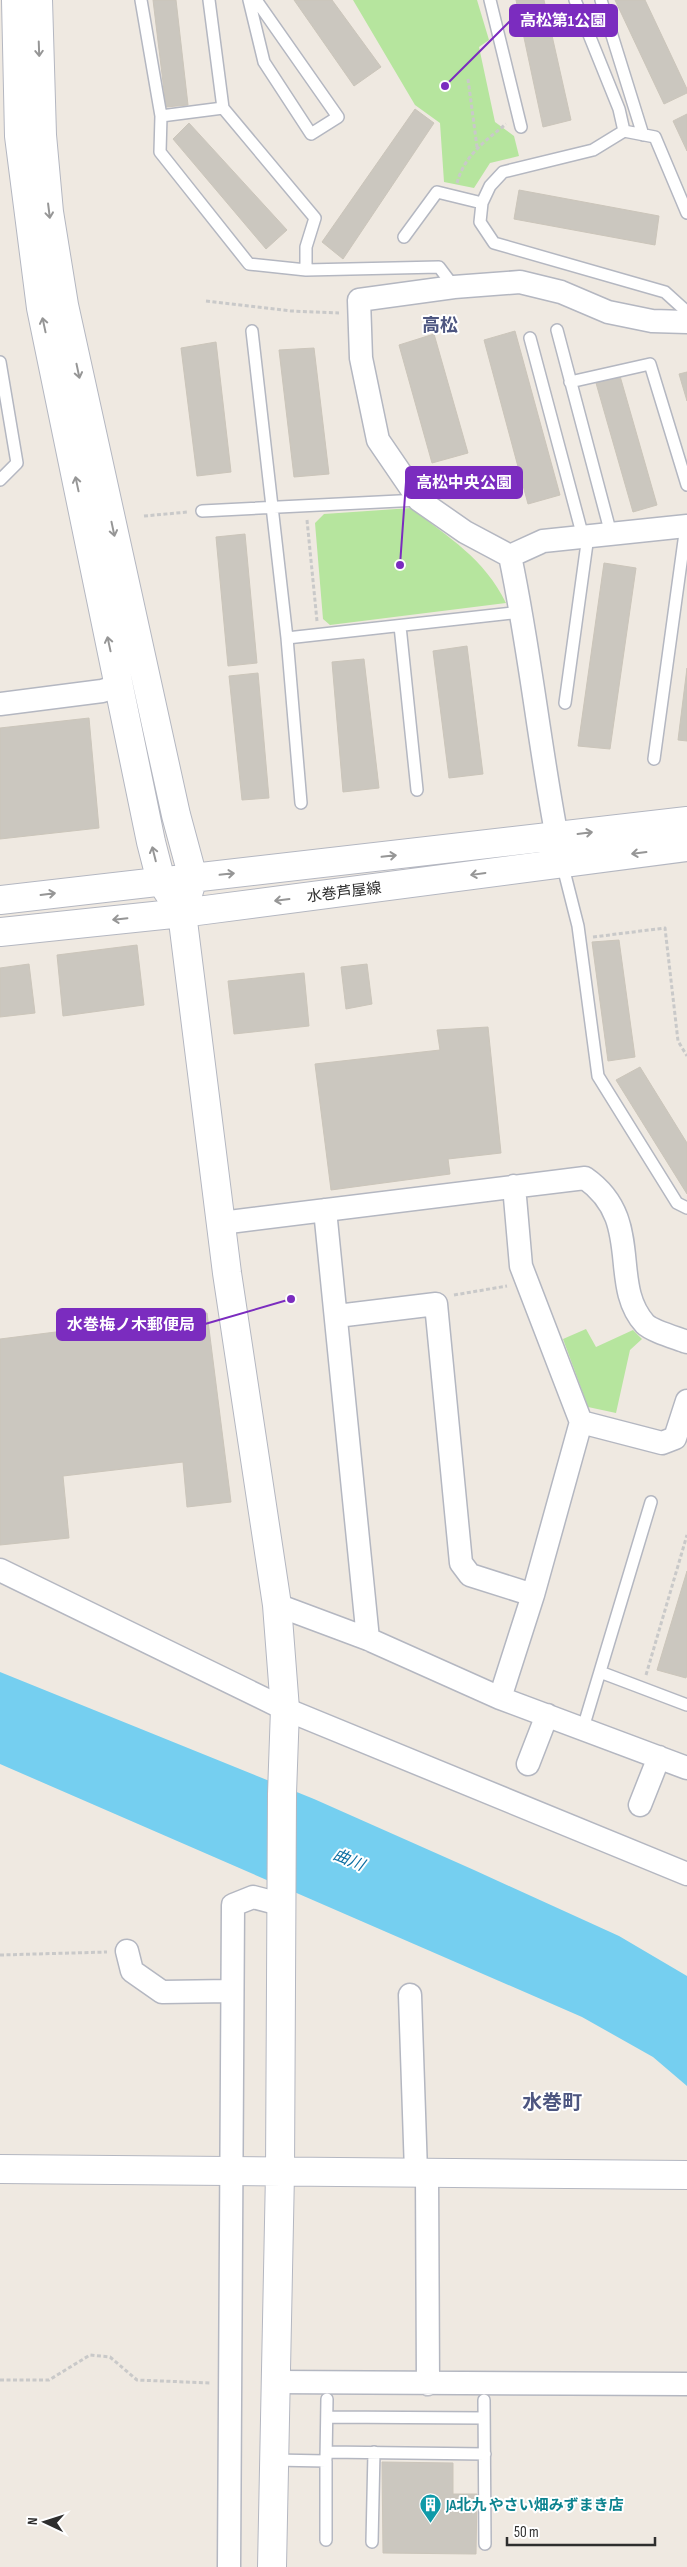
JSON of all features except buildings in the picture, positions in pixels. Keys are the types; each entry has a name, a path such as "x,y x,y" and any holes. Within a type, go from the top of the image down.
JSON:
{"street":[{"path":"16,0 19,136 41,308 118,686 161,881 182,913"},
{"path":"38,0 42,135 49,212 64,305 176,815 193,878 182,913 221,1223 277,1605 286,1709 280,1900 280,2172 274,2382 272,2567"},
{"path":"559,850 522,612 510,556 465,532 418,500 378,440 361,358 359,300 454,287 520,282 561,292 608,312 652,321 687,322"},
{"path":"510,556 543,541 686,526"},
{"path":"0,704 102,691 118,686"},
{"name":"水巻芦屋線","path":"0,932 182,913 559,850 687,821"},
{"name":"水巻芦屋線","path":"0,900 193,878 559,850 687,846"},
{"path":"221,1223 585,1178 600,1188 616,1212 632,1306 646,1326 687,1342"},
{"path":"500,1698 533,1595 581,1422 522,1266 514,1186"},
{"path":"325,1210 368,1639"},
{"path":"336,1316 436,1304 461,1563 470,1575 533,1595"},
{"path":"581,1422 662,1443 675,1438 687,1401"},
{"path":"0,1570 286,1709 687,1874"},
{"path":"277,1605 368,1639 500,1698 687,1768"},
{"path":"528,1764 547,1716"},
{"path":"640,1805 659,1757"},
{"path":"230,2567 230,2172 233,1905 253,1897 280,1900"},
{"path":"127,1951 132,1971 162,1992 231,1991"},
{"path":"410,1995 422,2172 428,2384"},
{"path":"0,2169 687,2175"},
{"path":"274,2382 687,2384"}],"lane":[{"path":"141,0 161,116 160,152 249,264 306,270 439,268 454,287"},
{"path":"209,0 223,108 315,218 306,247 306,270"},
{"path":"249,0 264,62 311,134 338,117 256,0"},
{"path":"490,0 521,127"},
{"path":"575,0 619,109 624,131"},
{"path":"601,0 643,134"},
{"path":"161,116 223,108"},
{"path":"687,213 655,137 624,131 593,150 503,172 490,186 482,204 480,222 494,243 665,292 687,312"},
{"path":"404,237 437,192 482,204"},
{"path":"557,330 611,534"},
{"path":"252,331 287,638 301,803"},
{"path":"530,338 585,536 565,703"},
{"path":"0,362 17,463 0,480"},
{"path":"570,382 650,364 687,485"},
{"path":"202,510 272,509 418,500"},
{"path":"654,759 686,526"},
{"path":"287,638 522,612"},
{"path":"400,626 417,790"},
{"path":"559,850 580,939 598,1076 677,1203 687,1208"},
{"path":"583,1728 651,1502"},
{"path":"600,1672 687,1705"},
{"path":"326,2540 327,2399"},
{"path":"484,2400 484,2544"},
{"path":"327,2417 484,2418"},
{"path":"274,2460 374,2452 485,2454"},
{"path":"372,2542 374,2452"}],"path":[{"path":"468,79 477,148"},
{"path":"453,196 461,169 477,148 518,114"},
{"path":"206,301 328,314 359,310"},
{"path":"305,507 319,634"},
{"path":"144,516 202,510"},
{"path":"580,939 665,928 678,1041 687,1056"},
{"path":"436,1304 448,1296 528,1282"},
{"path":"642,1688 687,1536"},
{"path":"0,1955 127,1951"},
{"path":"0,2380 49,2380 90,2355 110,2357 136,2380 230,2384"}],"green space":[{"path":"353,0 477,0 489,40 479,47 495,122 514,136 519,156 490,163 474,188 444,182 440,123 415,105"},
{"path":"411,508 452,539 476,561 497,587 506,603 330,625 323,619 315,523 324,514"},
{"path":"586,1329 596,1347 633,1330 642,1339 630,1350 616,1413 588,1407 563,1339"}],"water":[{"name":"曲川","path":"0,1672 314,1799 619,1936 687,1976 687,2086 653,2057 582,2017 0,1764"}],"place":[{"name":"高松第1公園","path":"445,86"},
{"name":"高松中央公園","path":"400,565"},
{"name":"水巻梅ノ木郵便局","path":"291,1299"},
{"name":"JA北九 やさい畑みずまき店","path":"430,2524"}],"district":[{"name":"高松","path":"440,325"},
{"name":"水巻町","path":"552,2102"}]}
